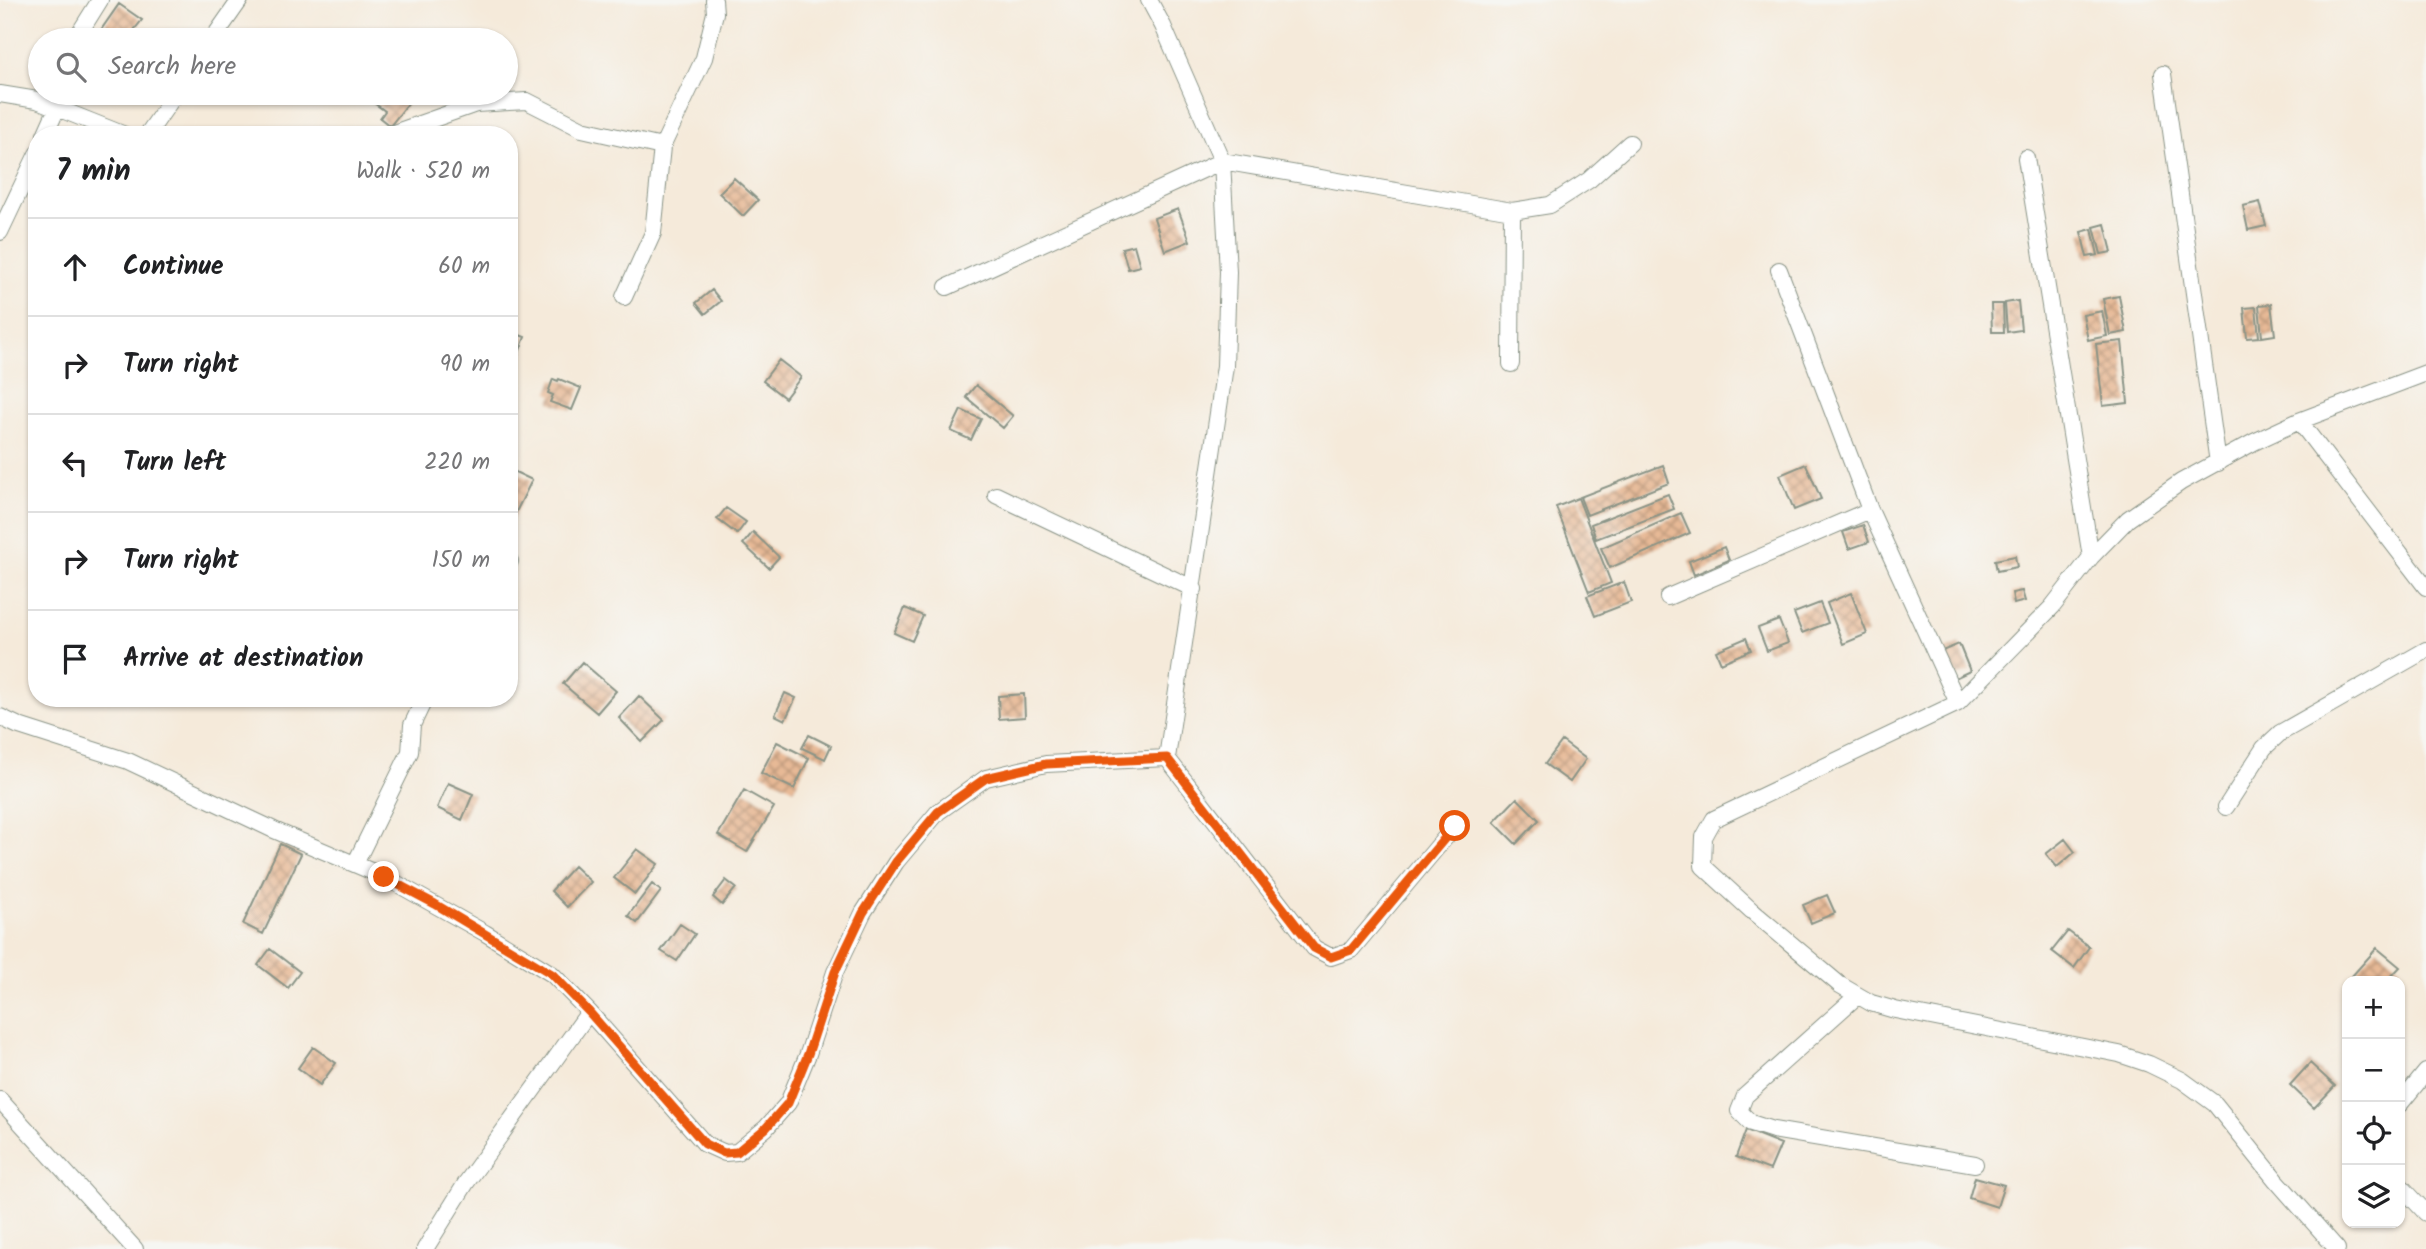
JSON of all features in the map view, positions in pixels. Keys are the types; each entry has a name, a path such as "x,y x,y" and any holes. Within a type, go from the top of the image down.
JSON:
{"street":[{"path":"82,28 100,0"},
{"path":"220,28 240,0"},
{"path":"624,297 653,233 662,147 704,58 715,13 714,0"},
{"path":"1149,0 1222,161 1227,272 1225,366 1167,758 1314,948 1331,957 1351,950 1455,826"},
{"path":"2163,74 2218,463"},
{"path":"0,94 28,95"},
{"path":"518,102 527,101 582,129 662,147"},
{"path":"54,105 103,126"},
{"path":"153,126 168,105"},
{"path":"414,126 473,105"},
{"path":"49,126 57,107"},
{"path":"947,287 1222,161 1512,211 1550,205 1589,180 1630,143"},
{"path":"2026,158 2091,557"},
{"path":"0,232 28,173"},
{"path":"1511,364 1512,211"},
{"path":"1779,270 1870,510 1958,703"},
{"path":"2337,1249 2276,1180 2215,1104 2182,1080 2149,1063 2119,1054 1895,1010 1857,996 1752,911 1703,866 1704,837 1714,819 1958,703 2052,607 2091,557 2128,519 2181,482 2299,421 2426,373"},
{"path":"2299,421 2426,587"},
{"path":"996,495 1194,589"},
{"path":"1668,597 1870,510"},
{"path":"2226,807 2264,748 2280,733 2426,650"},
{"path":"355,864 410,752 412,725 421,707"},
{"path":"0,717 19,726 128,761 274,830 355,864 435,904 552,974 705,1144 724,1153 737,1152 766,1128 788,1103 808,1054 835,972 863,913 896,862 938,812 986,778 1022,769 1046,764 1167,758"},
{"path":"1857,996 1745,1096 1739,1111 1751,1123 1773,1130 1975,1164"},
{"path":"425,1249 466,1183 589,1012"},
{"path":"2402,1102 2426,1072"},
{"path":"0,1100 135,1249"},
{"path":"2405,1190 2426,1213"}],"building":[{"path":"119,4 142,20 136,28 102,28"},
{"path":"377,105 407,105 390,126 380,118 385,111"},
{"path":"734,178 758,200 743,216 719,193"},
{"path":"2260,202 2266,226 2248,230 2243,206"},
{"path":"1178,209 1190,241 1165,251 1154,218"},
{"path":"2105,224 2112,252 2101,254 2094,227"},
{"path":"2092,229 2098,255 2087,257 2081,232"},
{"path":"1134,245 1140,266 1128,269 1122,248"},
{"path":"712,290 721,301 705,314 696,303"},
{"path":"2119,296 2126,332 2110,335 2103,299"},
{"path":"2018,301 2021,330 2007,332 2005,303"},
{"path":"1991,304 2003,304 2004,332 1992,332"},
{"path":"2271,304 2275,335 2262,337 2259,305"},
{"path":"2256,307 2259,337 2247,338 2244,308"},
{"path":"2102,311 2107,336 2088,340 2083,315"},
{"path":"518,334 525,337 518,355"},
{"path":"2122,341 2128,403 2103,406 2096,344"},
{"path":"779,360 801,377 785,398 763,381"},
{"path":"553,379 581,388 572,410 550,402 553,395 548,393"},
{"path":"976,385 1013,416 1003,428 966,397"},
{"path":"961,410 981,419 971,440 951,431"},
{"path":"1806,464 1821,499 1794,510 1780,475"},
{"path":"1663,465 1669,483 1587,515 1580,497"},
{"path":"518,473 532,480 518,508"},
{"path":"1668,494 1674,509 1596,539 1591,524"},
{"path":"1578,498 1611,583 1589,592 1556,507"},
{"path":"726,508 746,522 737,534 717,519"},
{"path":"1681,513 1690,533 1610,568 1601,548"},
{"path":"1863,525 1869,542 1849,549 1843,532"},
{"path":"753,532 779,557 769,568 743,544"},
{"path":"1724,547 1729,560 1694,575 1689,561"},
{"path":"2015,556 2017,567 1997,571 1995,560"},
{"path":"1624,582 1631,602 1595,616 1587,596"},
{"path":"2022,591 2025,601 2014,604 2012,593"},
{"path":"1851,593 1867,634 1843,644 1827,603"},
{"path":"1820,603 1828,623 1802,633 1794,613"},
{"path":"905,608 923,616 912,641 894,633"},
{"path":"1779,620 1788,643 1767,651 1758,628"},
{"path":"1746,638 1751,650 1721,663 1716,651"},
{"path":"1959,644 1970,671 1953,679 1942,651"},
{"path":"582,662 616,691 597,713 563,684"},
{"path":"785,693 796,698 785,720 775,715"},
{"path":"1024,694 1025,717 999,719 998,696"},
{"path":"639,696 664,720 642,742 619,718"},
{"path":"809,735 831,746 825,759 802,748"},
{"path":"1562,741 1586,759 1570,782 1545,764"},
{"path":"777,742 809,758 794,789 761,773"},
{"path":"448,783 473,794 462,820 437,808"},
{"path":"744,790 774,807 747,852 718,835"},
{"path":"1517,798 1539,820 1516,844 1494,822"},
{"path":"2065,839 2075,852 2057,867 2046,854"},
{"path":"280,844 301,854 263,934 243,924"},
{"path":"637,849 658,864 635,894 614,878"},
{"path":"574,866 591,882 567,907 551,891"},
{"path":"726,880 736,888 722,905 713,897"},
{"path":"652,884 661,891 637,923 628,916"},
{"path":"1827,895 1835,913 1811,923 1803,905"},
{"path":"680,924 695,934 677,961 661,951"},
{"path":"2068,931 2089,947 2074,968 2052,951"},
{"path":"2377,948 2400,967 2392,976 2352,976"},
{"path":"270,949 300,972 288,988 258,965"},
{"path":"313,1047 336,1063 320,1085 298,1068"},
{"path":"2310,1063 2335,1086 2314,1108 2290,1085"},
{"path":"1746,1130 1781,1144 1770,1170 1736,1157"},
{"path":"1975,1177 2004,1185 1997,1207 1969,1198"}],"route":[{"path":"384,877 435,904 552,974 705,1144 724,1153 737,1152 749,1143 788,1103 808,1054 835,972 863,913 896,862 938,812 986,778 1046,764 1167,758 1314,948 1331,957 1351,950 1455,826"}]}
